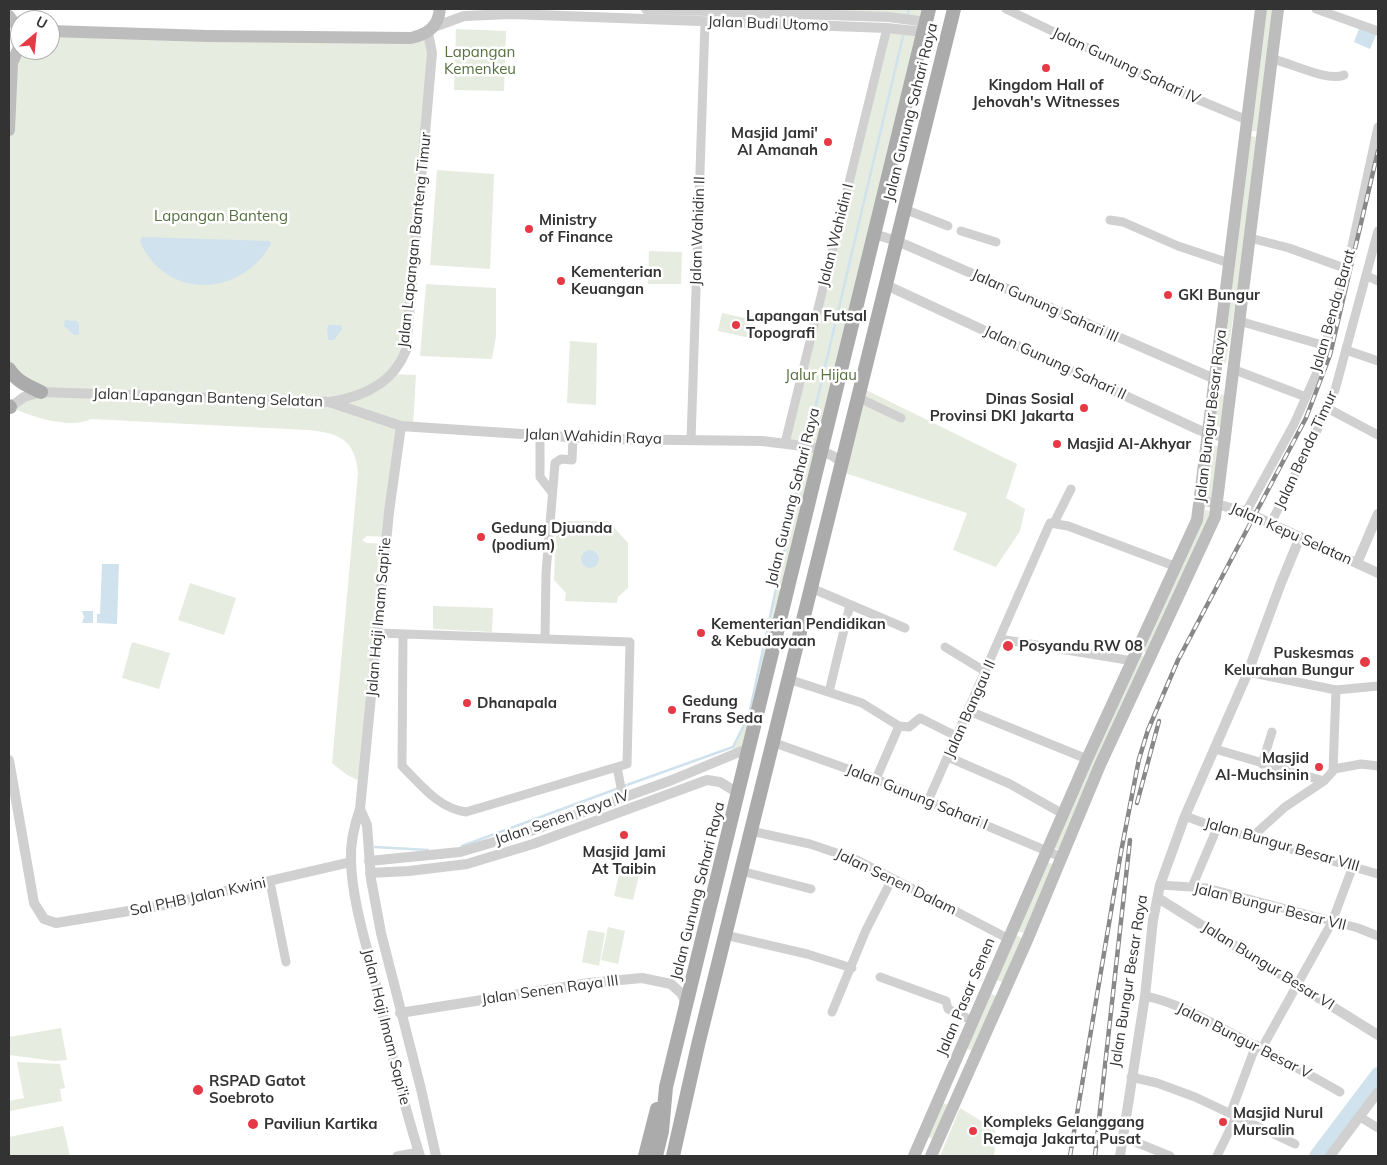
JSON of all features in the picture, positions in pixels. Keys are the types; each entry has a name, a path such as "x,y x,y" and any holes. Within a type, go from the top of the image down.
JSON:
{"main road":[{"path":"60,31 208,36 411,38 431,30 440,9"},
{"name":"Jalan Gunung Sahari Raya","path":"672,1156 772,742 954,9"},
{"name":"Jalan Bungur Besar Raya","path":"1047,850 1197,520 1262,9"},
{"name":"Jalan Bungur Besar Raya","path":"1061,857 1100,765 1211,527 1218,503 1278,9"},
{"name":"Jalan Gunung Sahari Raya","path":"686,1007 749,748 812,447 874,234 923,23"},
{"path":"9,130 13,60"},
{"path":"1214,384 1228,375 1236,351"},
{"path":"9,369 13,376 25,385 40,392"},
{"path":"1214,384 1222,385 1233,382"},
{"name":"Jalan Pasar Senen","path":"914,1156 1047,850"},
{"name":"Jalan Pasar Senen","path":"931,1156 1061,857"},
{"path":"989,985 1004,991"},
{"path":"656,1156 662,1130 666,1087 686,1007"},
{"path":"645,1156 659,1102 666,1087"}],"street":[{"name":"Jalan Budi Utomo","path":"646,9 898,18 923,23"},
{"name":"Jalan Gunung Sahari IV","path":"1006,9 1182,93 1247,120"},
{"path":"1316,9 1378,31"},
{"name":"Jalan Budi Utomo","path":"431,30 473,15 892,28 923,23"},
{"name":"Jalan Wahidin II","path":"691,440 705,22"},
{"name":"Jalan Wahidin I","path":"785,443 892,28"},
{"name":"Jalan Lapangan Banteng Timur","path":"329,402 351,399 372,390 392,374 406,350 432,53 431,30"},
{"path":"1272,59 1307,69 1320,75 1333,77 1344,75"},
{"name":"Jalan Benda Barat","path":"1246,512 1306,397 1326,346 1347,268 1378,127"},
{"path":"904,209 948,226"},
{"path":"1110,220 1123,222 1178,246 1229,264"},
{"path":"961,231 996,242"},
{"name":"Jalan Benda Timur","path":"1271,523 1327,408 1346,350 1378,231"},
{"name":"Jalan Gunung Sahari III","path":"874,234 897,241 1214,384"},
{"path":"1250,238 1289,248 1347,268"},
{"path":"1367,276 1378,280"},
{"name":"Jalan Gunung Sahari II","path":"886,285 1208,434 1226,438"},
{"path":"1239,321 1326,346"},
{"path":"1346,350 1378,361"},
{"path":"1233,382 1306,397"},
{"path":"9,407 24,397 40,392"},
{"name":"Jalan Lapangan Banteng Selatan","path":"40,392 329,402 401,426"},
{"path":"857,397 901,418"},
{"path":"1327,408 1378,435"},
{"name":"Jalan Wahidin Raya","path":"401,426 540,436 785,443 812,447"},
{"name":"Jalan Haji Imam Sapi'ie","path":"401,426 389,512 360,809 353,828 351,862 355,894 364,937 411,1132 419,1154"},
{"path":"540,436 540,477 551,491"},
{"path":"545,639 551,491 555,463 557,460 572,460 574,437"},
{"path":"812,447 841,462"},
{"path":"1070,489 1054,523 1068,526 1177,567"},
{"name":"Jalan Kepu Selatan","path":"1201,500 1246,512 1378,573"},
{"path":"1357,563 1377,518"},
{"name":"Jalan Bangau II","path":"928,801 958,737 1044,533 1048,526 1054,523"},
{"name":"Jalan Bungur Besar Raya","path":"1120,1156 1160,885 1185,816 1248,672 1300,537"},
{"path":"811,588 906,628"},
{"path":"829,692 850,605"},
{"path":"378,633 630,642 627,764 466,812 446,806 430,795 402,766 403,634"},
{"path":"1000,639 1132,661"},
{"path":"945,647 986,672"},
{"path":"1248,672 1336,690 1378,686"},
{"path":"788,678 871,707 898,726 910,727 920,718 958,737"},
{"path":"1334,769 1333,743 1336,690"},
{"path":"969,711 1087,759"},
{"path":"876,779 898,726"},
{"path":"1262,764 1272,732"},
{"name":"Jalan Gunung Sahari I","path":"772,742 876,779 1061,857"},
{"name":"Jalan Senen Raya IV","path":"369,861 464,852 528,832 623,798 749,748"},
{"path":"1215,748 1262,764 1324,781"},
{"path":"948,758 1010,784 1063,814"},
{"name":"Sal PHB Jalan Kwini","path":"9,760 34,903 44,919 56,924 165,905 351,862"},
{"path":"1253,836 1285,807 1324,781 1334,769 1361,764 1378,766"},
{"path":"617,767 623,798"},
{"name":"Jalan Senen Raya IV","path":"370,873 408,871 466,864 533,844 664,795 712,780 738,793"},
{"path":"660,784 664,795"},
{"name":"Jalan Haji Imam Sapi'ie","path":"360,809 367,825 370,873 381,933 436,1156"},
{"name":"Jalan Bungur Besar VIII","path":"1185,816 1217,828 1253,836 1378,874"},
{"path":"1192,887 1217,828"},
{"name":"Jalan Senen Dalam","path":"751,831 839,852 1009,939"},
{"path":"528,832 533,844"},
{"path":"464,852 466,864"},
{"path":"1217,1156 1259,1047 1332,922 1353,866"},
{"path":"741,871 811,889"},
{"path":"832,1012 852,968 866,930 892,879"},
{"path":"270,882 286,962"},
{"name":"Jalan Bungur Besar VII","path":"1160,885 1192,887 1247,898 1358,928 1378,936"},
{"name":"Jalan Bungur Besar VI","path":"1158,898 1378,1035"},
{"path":"364,937 381,933"},
{"path":"725,935 807,954 852,968"},
{"path":"880,977 946,1001 948,1009 973,1021"},
{"name":"Jalan Senen Raya III","path":"400,1013 589,983 642,978 657,979 671,984 682,994 686,1007"},
{"name":"Jalan Bungur Besar V","path":"1145,996 1162,1000 1190,1011 1340,1092"},
{"path":"1131,1077 1173,1088 1234,1114 1295,1144"},
{"path":"1330,1156 1378,1092"},
{"path":"1360,1117 1378,1128"},
{"path":"1123,1137 1170,1156"},
{"path":"396,1156 419,1154"}],"green space":[{"path":"788,9 929,9 926,22"},
{"path":"1266,9 1272,9 1257,131 1251,131"},
{"name":"Jalur Hijau","path":"887,28 924,32 749,748 734,754 733,747 749,715 806,446 785,443"},
{"name":"Lapangan Kemenkeu","path":"456,29 506,31 504,91 454,90"},
{"name":"Lapangan Banteng","path":"60,31 423,35 431,44 406,350 393,374 416,375 413,426 401,426 386,537 367,536 362,540 366,543 386,544 362,782 347,775 332,763 358,473 353,452 343,439 328,433 307,430 91,419 72,423 50,421 10,407 40,392 9,369 9,130 19,60 60,60"},
{"path":"1250,136 1256,137 1241,266 1226,364 1223,363"},
{"path":"437,170 494,174 490,269 430,265"},
{"path":"649,251 682,252 681,284 648,284"},
{"path":"426,284 496,288 496,336 492,359 420,356"},
{"name":"Lapangan Futsal Topografi","path":"722,313 754,320 750,338 718,331"},
{"path":"570,341 597,343 596,405 567,403"},
{"path":"860,387 1017,464 1006,498 1025,509 1020,531 996,567 953,550 967,513 839,471"},
{"path":"1219,394 1226,395 1221,427 1214,426"},
{"path":"1211,445 1219,446 1213,497 1205,497"},
{"path":"1205,510 1210,511 1210,516 1147,653 1141,650 1203,518"},
{"path":"565,521 608,521 628,543 628,588 618,597 617,603 565,601 566,593 554,580 556,533","holes":["588,551 594,551 598,555 597,565 584,565 582,559"]},
{"path":"190,583 236,598 224,635 178,620"},
{"path":"433,606 493,608 492,632 433,629"},
{"path":"132,642 170,653 159,689 122,678"},
{"path":"1139,655 1145,657 1058,850 1052,847"},
{"path":"1046,862 1053,864 1024,933 1017,931"},
{"path":"621,866 640,871 633,900 614,896"},
{"path":"608,927 625,931 618,964 601,960"},
{"path":"588,930 605,933 599,966 582,962"},
{"path":"1016,935 1022,938 1002,982 995,979"},
{"path":"989,993 996,996 972,1051 966,1048"},
{"path":"61,1028 67,1060 54,1061 9,1055 9,1037"},
{"path":"17,1062 60,1064 65,1088 60,1089 62,1101 9,1111 9,1101 24,1098"},
{"path":"943,1103 948,1105 933,1139 928,1137"},
{"name":"Kompleks Gelanggang Remaja Jakarta Pusat","path":"960,1108 994,1129 996,1136 994,1156 940,1156"},
{"path":"63,1126 70,1156 9,1156 9,1137"}],"water":[{"path":"1360,26 1377,33 1370,49 1354,42"},
{"path":"142,237 270,241 271,244 258,262 242,274 223,282 204,285 185,283 168,275 152,261 140,242"},
{"path":"65,320 77,321 79,324 79,335 74,335 64,326"},
{"path":"329,325 341,325 342,329 334,340 328,340 327,328"},
{"path":"590,550 596,553 599,559 596,565 590,568 584,565 581,559 584,553"},
{"path":"102,564 119,564 117,624 97,623 97,614 100,614"},
{"path":"82,611 93,611 93,623 82,623 84,617"}],"waterway":[{"path":"907,17 909,9"},
{"path":"807,443 904,32"},
{"path":"624,786 733,747 749,715 806,448"},
{"path":"462,846 619,788"},
{"path":"375,847 428,850"},
{"path":"1316,1156 1378,1074"}],"railway":[{"path":"1070,1156 1121,852 1139,759 1148,730 1178,660 1306,418 1330,355 1378,151"},
{"path":"1137,803 1159,721"},
{"path":"1095,1156 1130,840"}],"place":[{"name":"Kingdom Hall of Jehovah's Witnesses","path":"1046,68"},
{"name":"Masjid Jami' Al Amanah","path":"828,142"},
{"name":"Ministry of Finance","path":"529,229"},
{"name":"Kementerian Keuangan","path":"561,281"},
{"name":"GKI Bungur","path":"1168,295"},
{"name":"Lapangan Futsal Topografi","path":"736,325"},
{"name":"Dinas Sosial Provinsi DKI Jakarta","path":"1084,408"},
{"name":"Masjid Al-Akhyar","path":"1057,444"},
{"name":"Gedung Djuanda (podium)","path":"481,537"},
{"name":"Kementerian Pendidikan & Kebudayaan","path":"701,633"},
{"name":"Posyandu RW 08","path":"1008,646"},
{"name":"Puskesmas Kelurahan Bungur","path":"1365,662"},
{"name":"Dhanapala","path":"467,703"},
{"name":"Gedung Frans Seda","path":"672,710"},
{"name":"Masjid Al-Muchsinin","path":"1319,767"},
{"name":"Masjid Jami At Taibin","path":"624,835"},
{"name":"RSPAD Gatot Soebroto","path":"198,1090"},
{"name":"Masjid Nurul Mursalin","path":"1223,1122"},
{"name":"Paviliun Kartika","path":"253,1124"},
{"name":"Kompleks Gelanggang Remaja Jakarta Pusat","path":"973,1131"}]}
